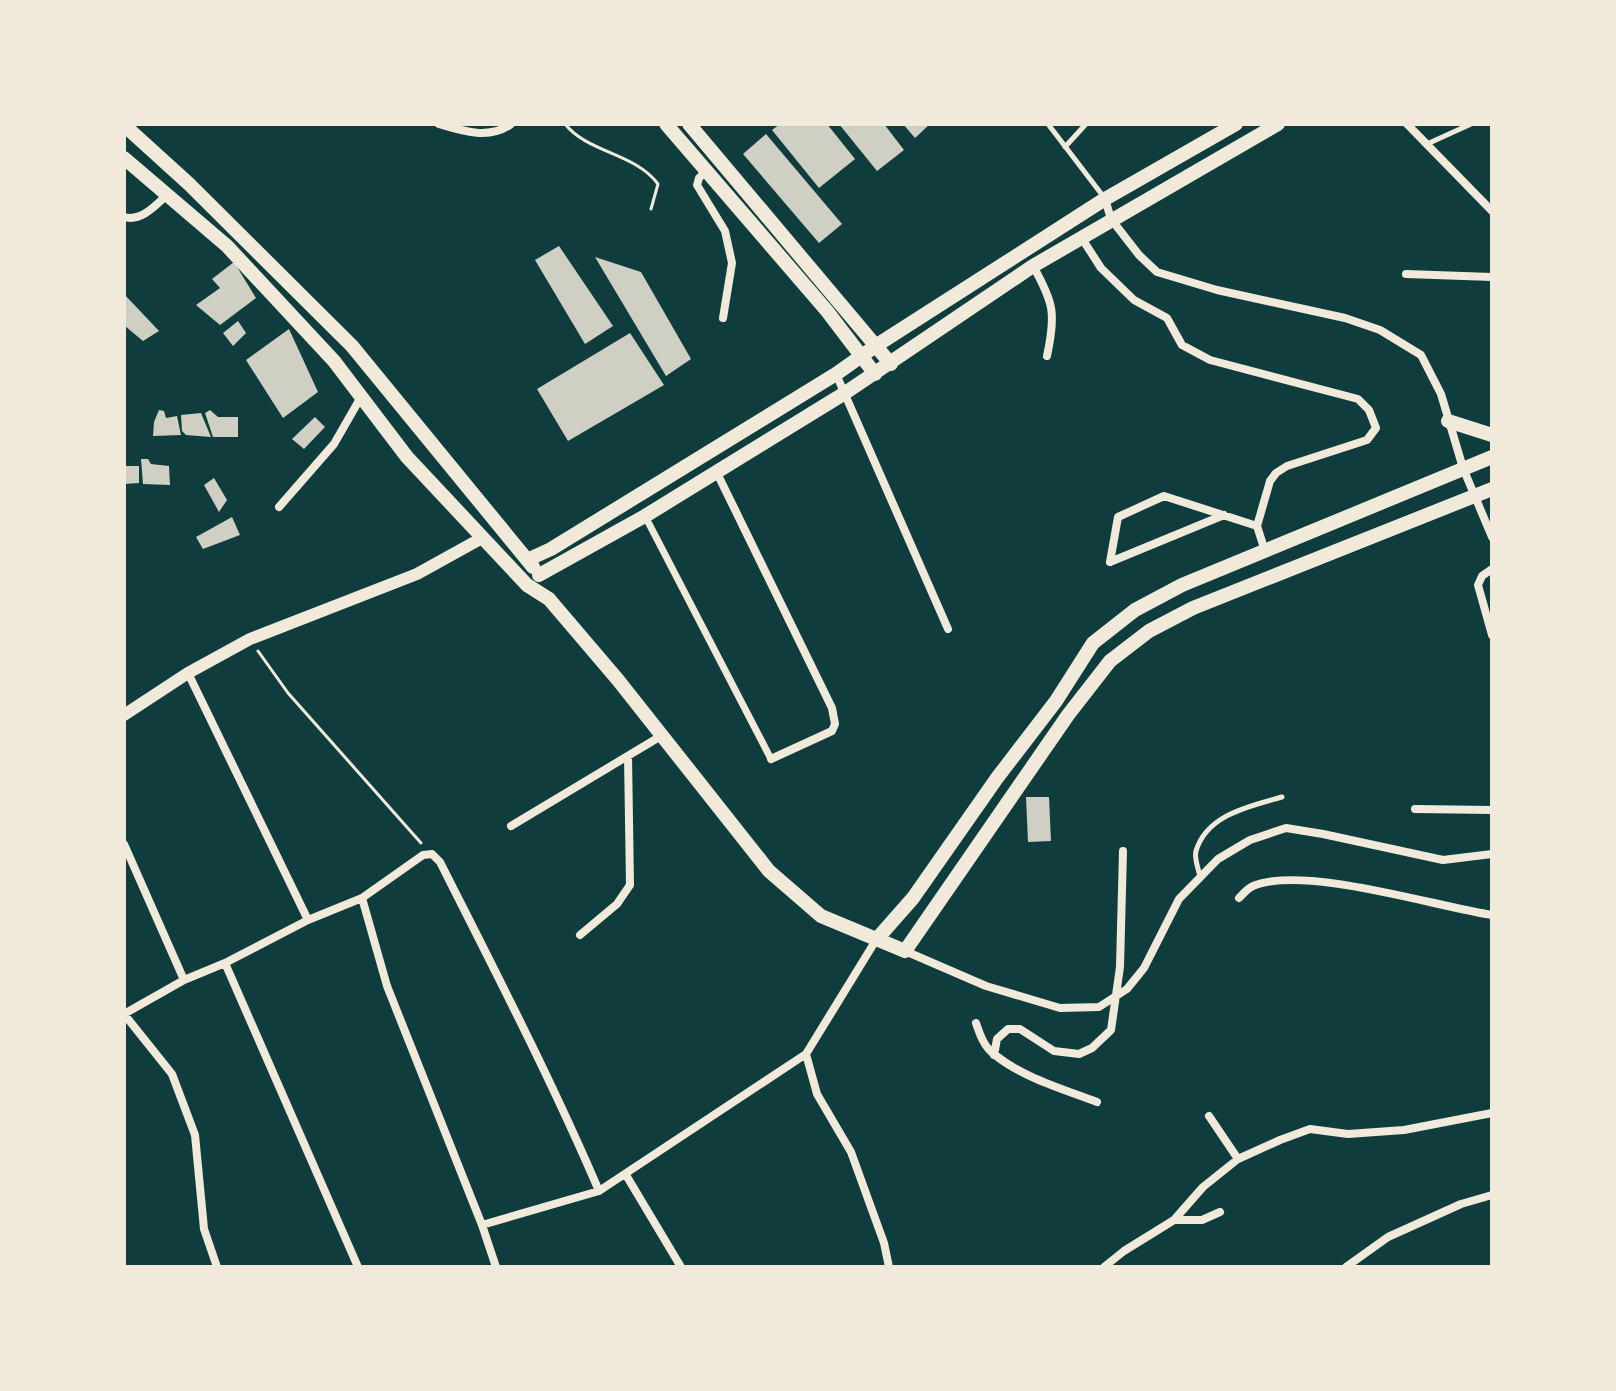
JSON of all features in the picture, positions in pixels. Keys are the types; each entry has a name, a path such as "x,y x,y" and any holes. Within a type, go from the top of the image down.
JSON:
{"main road":[{"path":"689,124 891,364"},
{"path":"527,560 551,549 836,374 1105,199 1236,124"},
{"path":"539,575 645,516 845,393 1033,266 1278,124"},
{"path":"124,125 189,184 352,346 539,575 549,599"},
{"path":"668,125 827,311 875,374"},
{"path":"124,158 227,246 334,361 407,457 527,585 549,599 618,680 769,871 821,916 905,951 1059,727 1110,661 1149,631 1193,608 1492,489"},
{"path":"1448,421 1492,435"},
{"path":"876,940 913,898 997,778 1056,701 1093,643 1135,610 1182,585 1492,457"}],"street":[{"path":"439,124 473,134 505,129 511,124"},
{"path":"1407,124 1492,211"},
{"path":"706,171 697,185 725,231 732,263 723,318"},
{"path":"124,217 130,219 147,213 167,195"},
{"path":"1105,199 1111,219 1139,255 1157,272 1217,290 1345,318 1380,330 1421,355 1441,394 1463,468 1492,537"},
{"path":"1081,237 1101,268 1134,300 1167,318 1182,345 1210,360 1358,399 1369,410 1376,428 1367,440 1287,466 1270,481 1257,526 1265,551"},
{"path":"1033,266 1051,298 1053,329 1047,356"},
{"path":"1406,274 1492,277"},
{"path":"836,374 948,629"},
{"path":"279,507 334,444 361,397"},
{"path":"645,516 771,759 832,731 835,724 832,708 717,473"},
{"path":"1225,515 1110,562 1118,517 1164,496 1225,515 1257,526"},
{"path":"124,715 188,673 250,639 417,574 482,538"},
{"path":"515,570 527,560"},
{"path":"1492,569 1482,576 1478,585 1492,635"},
{"path":"527,585 539,575"},
{"path":"188,673 308,920"},
{"path":"511,826 661,736"},
{"path":"580,935 617,904 630,885 628,756"},
{"path":"1415,809 1492,810"},
{"path":"905,951 986,986 1060,1008 1099,1007 1117,997 1144,968 1179,899 1218,859 1250,840 1286,828 1443,860 1492,854"},
{"path":"124,844 184,980"},
{"path":"994,1055 997,1039 1008,1029 1020,1029 1054,1051 1079,1054 1092,1048 1111,1030 1117,997 1123,851"},
{"path":"217,1267 204,1229 195,1135 172,1074 124,1014 184,980 225,963 308,920 362,898 423,855 432,854 440,862 567,1116 599,1191"},
{"path":"1239,898 1251,886 1286,880 1341,884 1492,915"},
{"path":"362,898 387,986 496,1267"},
{"path":"482,1225 599,1191 806,1054 876,940"},
{"path":"225,963 358,1267"},
{"path":"976,1023 984,1043 994,1055 1042,1082 1097,1102"},
{"path":"806,1054 817,1094 851,1152 884,1243 889,1267"},
{"path":"1104,1267 1174,1220 1203,1187 1238,1159 1310,1129 1348,1134 1404,1130 1492,1113"},
{"path":"1209,1116 1238,1159"},
{"path":"626,1175 681,1267"},
{"path":"1346,1267 1388,1237 1461,1204 1492,1195"},
{"path":"1174,1220 1202,1220 1220,1212"}],"lane":[{"path":"1048,124 1105,199"},
{"path":"1065,147 1086,124"},
{"path":"1427,144 1471,124"},
{"path":"1200,877 1195,853 1202,838 1215,825 1231,813 1282,797"}],"path":[{"path":"565,124 574,135 626,159 654,178 658,184 651,209"},
{"path":"250,639 288,693 389,810 432,854"}],"building":[{"path":"780,124 827,124 855,159 819,188 772,130"},
{"path":"839,124 884,124 904,150 877,171"},
{"path":"903,124 930,124 915,138"},
{"path":"766,134 842,224 819,243 743,154"},
{"path":"559,246 613,326 585,344 535,260"},
{"path":"595,257 641,272 691,359 666,376"},
{"path":"234,262 256,298 220,325 196,305 220,288 212,279"},
{"path":"124,294 159,331 143,341 125,326"},
{"path":"238,321 246,333 233,346 223,333"},
{"path":"289,329 318,392 283,418 246,360"},
{"path":"630,333 664,385 568,441 537,389"},
{"path":"159,410 164,411 166,418 177,416 181,435 153,436"},
{"path":"210,410 218,417 238,417 238,437 213,437 205,413"},
{"path":"201,413 211,437 186,435 182,431 181,415"},
{"path":"315,417 325,427 304,449 292,439"},
{"path":"141,459 148,459 151,464 169,466 170,485 143,484"},
{"path":"124,466 139,466 139,483 124,484"},
{"path":"214,478 227,500 219,512 204,485"},
{"path":"232,517 240,535 203,549 196,537"},
{"path":"1026,797 1049,797 1051,841 1028,842"}]}
